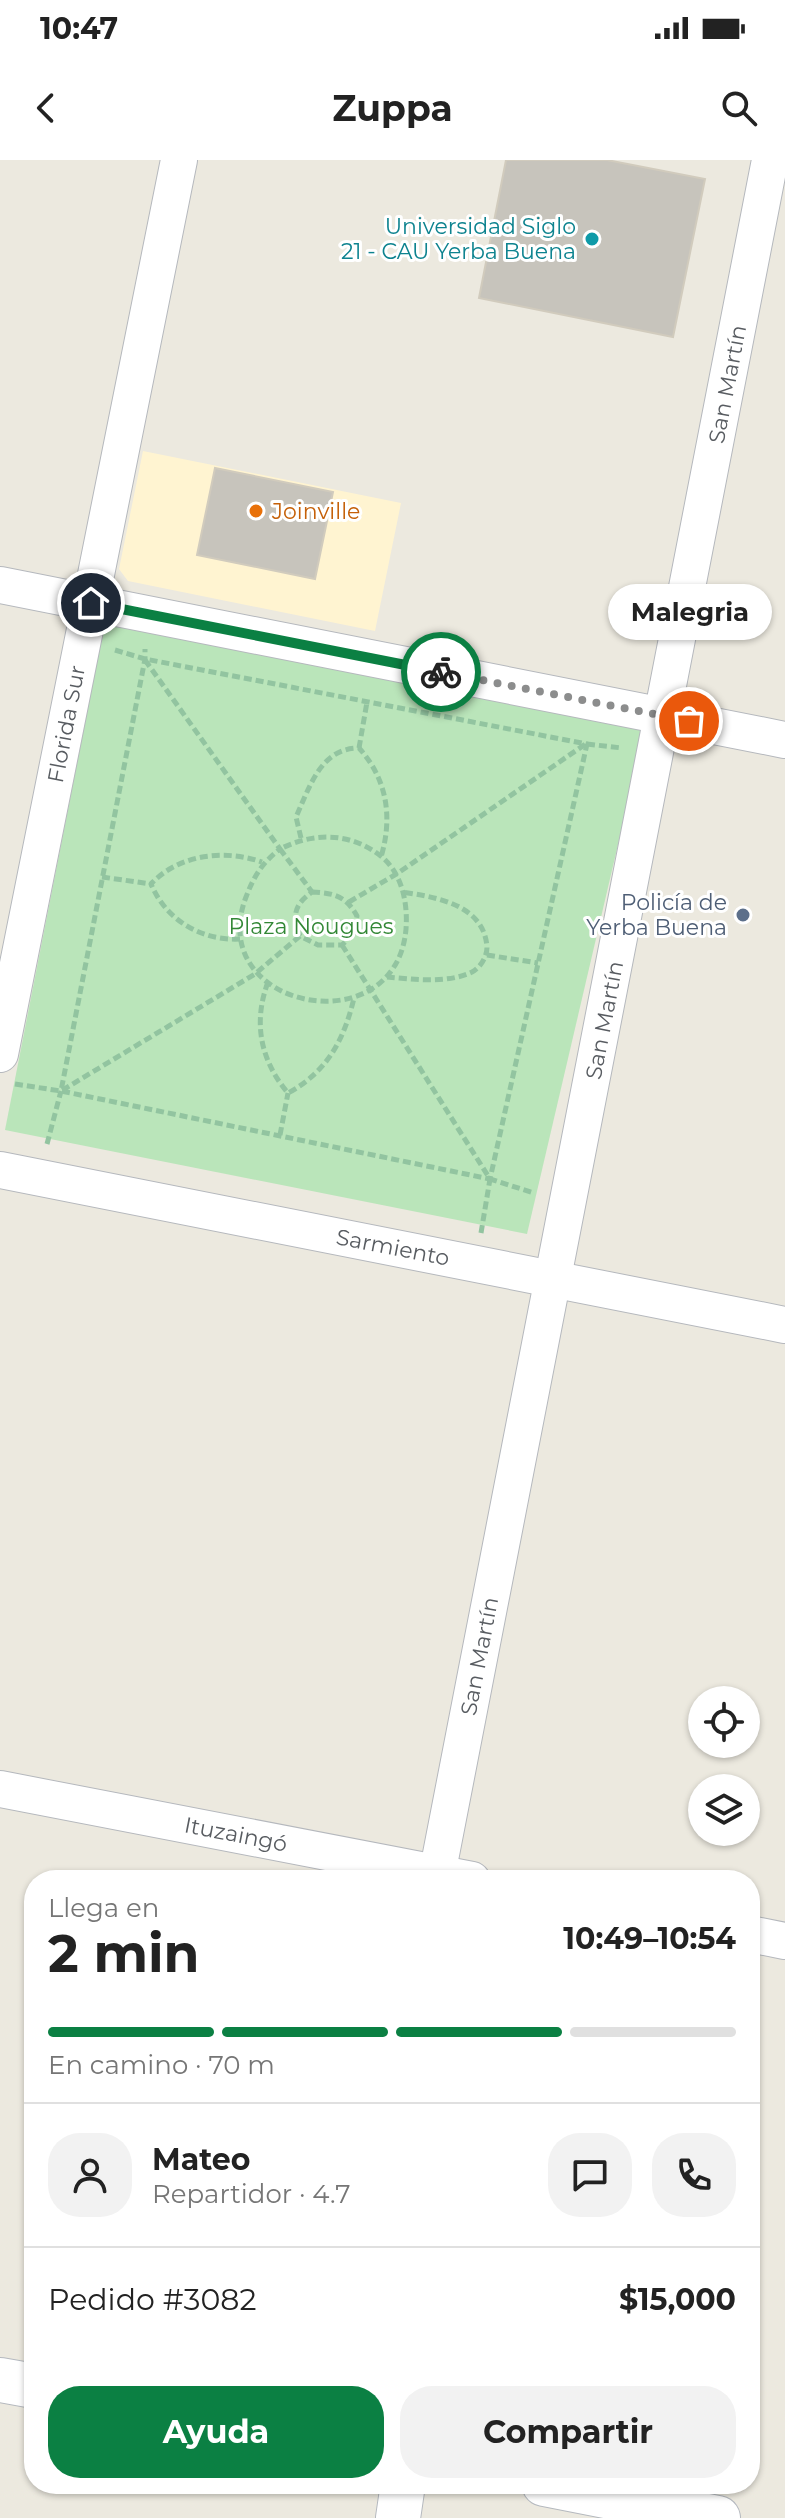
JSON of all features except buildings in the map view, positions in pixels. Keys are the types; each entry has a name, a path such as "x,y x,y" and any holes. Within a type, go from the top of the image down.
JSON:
{"street":[{"name":"Florida Sur","path":"0,1054 179,160"},
{"name":"San Martín","path":"449,1870 552,1278 770,160"},
{"path":"0,585 785,740"},
{"name":"Sarmiento","path":"0,1170 785,1325"},
{"name":"Ituzaingó","path":"0,1789 408,1870"},
{"path":"760,1936 785,1941"},
{"path":"0,2380 24,2384"},
{"path":"398,2518 402,2494"},
{"path":"595,2494 718,2518"}],"path":[{"path":"145,659 587,744"},
{"path":"145,659 312,892"},
{"path":"38,1178 61,1091 145,659"},
{"path":"367,702 359,748 383,780 387,838 381,857"},
{"path":"349,902 398,873 587,744"},
{"path":"476,1263 490,1179 587,744"},
{"path":"301,838 296,817 326,760 343,748 359,748"},
{"path":"325,835 362,845 398,873 406,912 404,938 387,977 354,998 325,1004 292,995 255,974 240,939 240,911 262,862 301,838 325,835"},
{"path":"151,884 165,869 204,857 243,856 262,862"},
{"path":"102,877 151,884"},
{"path":"151,884 169,913 200,934 220,940 240,939"},
{"path":"312,892 334,893 349,902 357,916 353,934 342,945 318,945 300,936 293,919 297,903 312,892"},
{"path":"387,977 456,978 476,970 487,955 487,943 472,915 438,897 402,892"},
{"path":"61,1091 255,974 300,936"},
{"path":"342,945 490,1179"},
{"path":"487,955 538,963"},
{"path":"268,982 260,1004 262,1048 270,1072 288,1093"},
{"path":"288,1093 310,1081 326,1066 347,1028 354,998"},
{"path":"0,1082 61,1091 490,1179 568,1204"},
{"path":"280,1135 288,1093"}],"shaded area":[{"path":"143,451 401,503 375,631 128,581 119,569"}],"green space":[{"name":"Plaza Nougues","path":"105,621 645,729 527,1234 5,1130"}],"way so far":[{"path":"441,672 689,721"}],"place":[{"name":"Universidad Siglo 21 - CAU Yerba Buena","path":"592,239"},
{"name":"Joinville","path":"256,511"},
{"name":"Malegria","path":"689,721"},
{"name":"Policía de Yerba Buena","path":"743,915"}],"route":[{"path":"91,603 441,672"}]}
